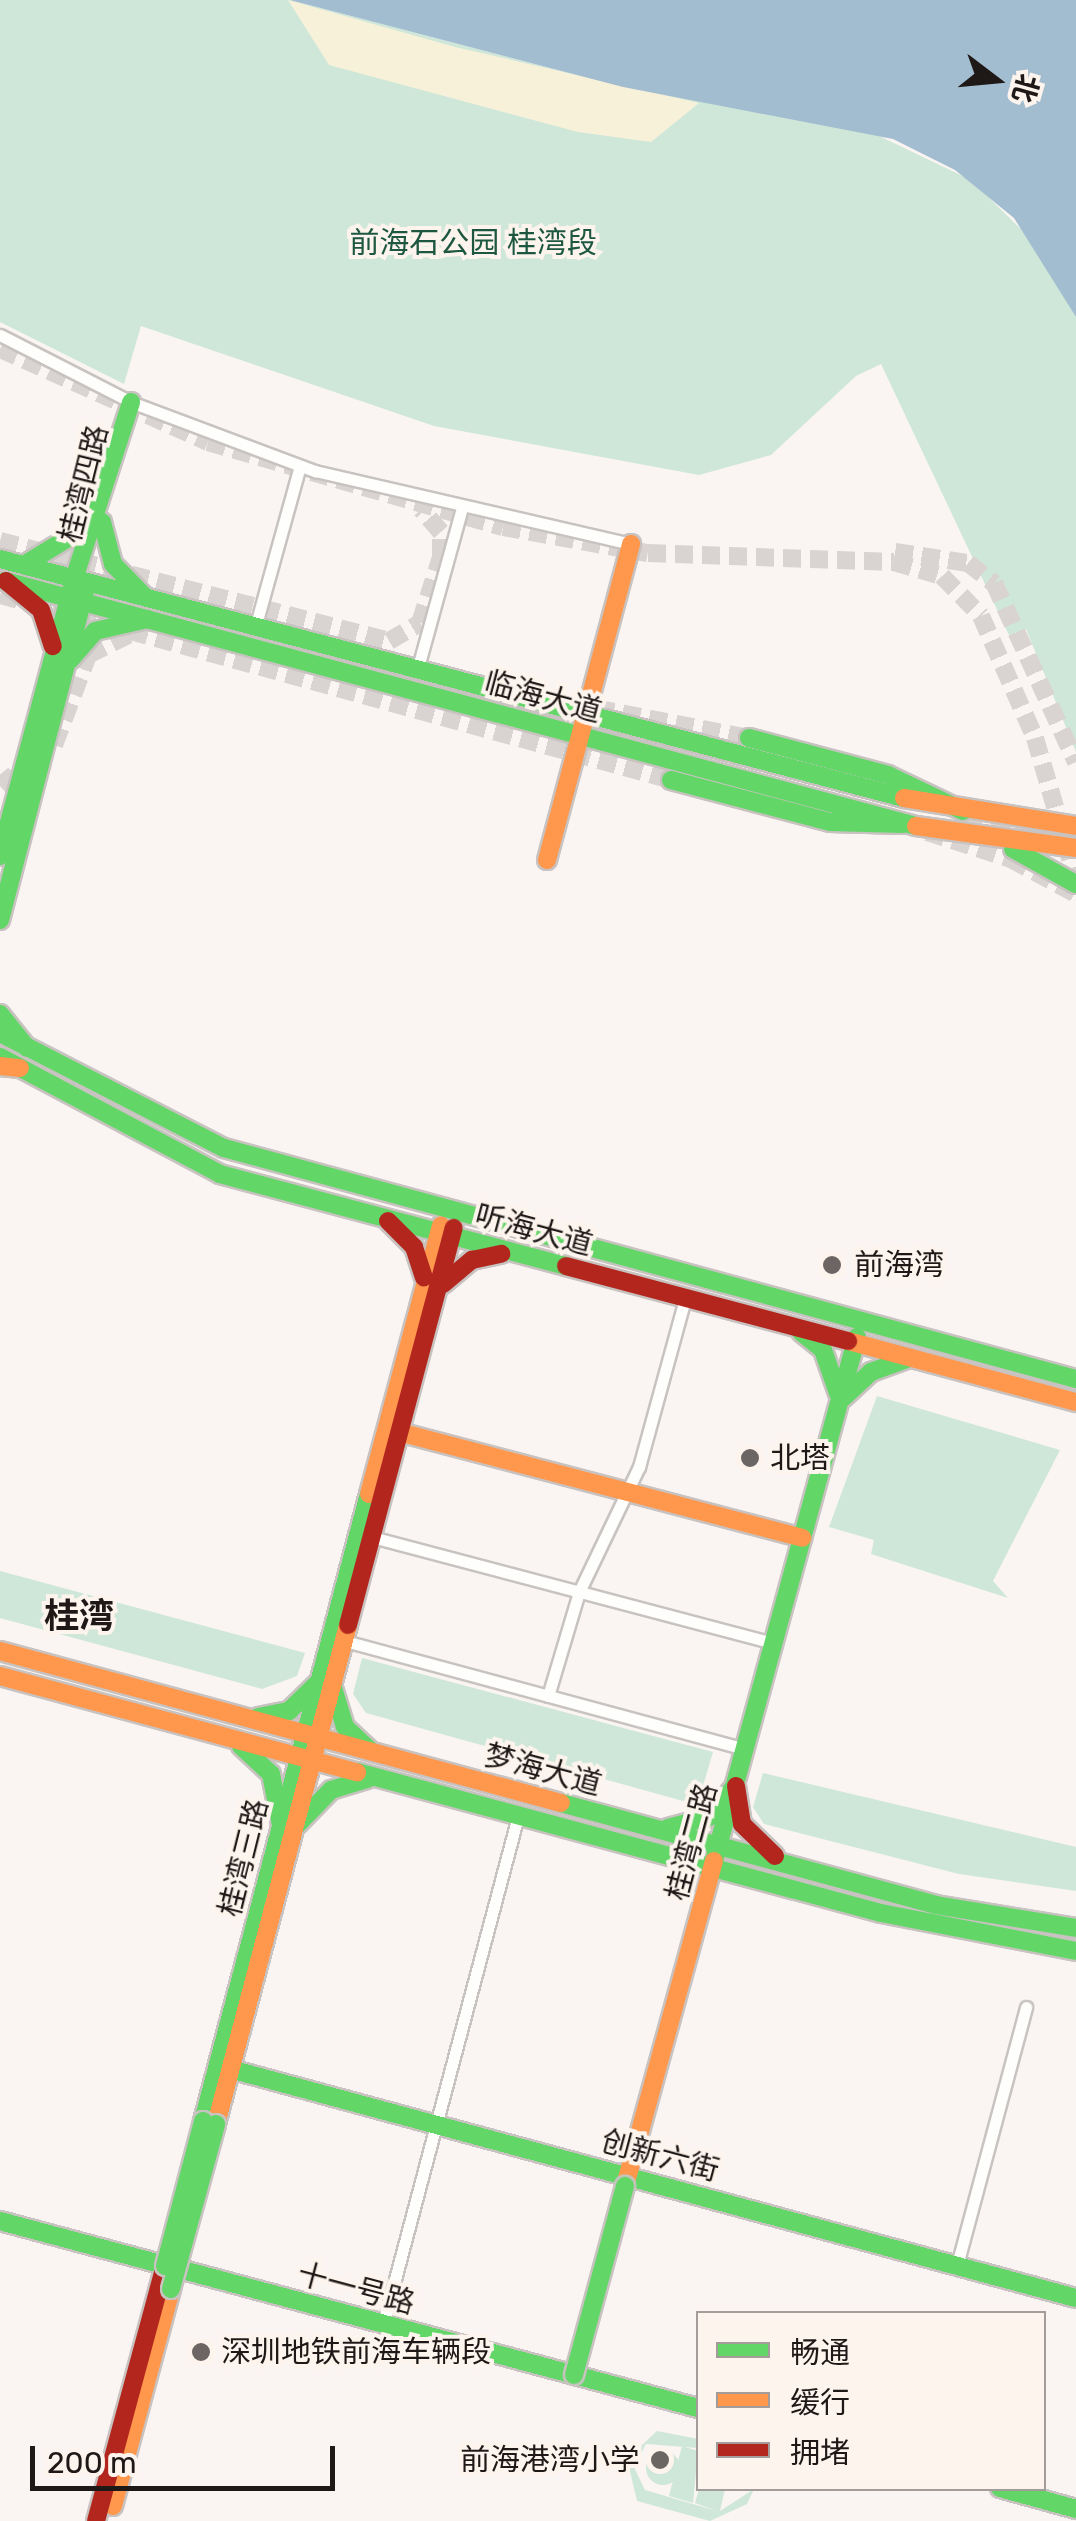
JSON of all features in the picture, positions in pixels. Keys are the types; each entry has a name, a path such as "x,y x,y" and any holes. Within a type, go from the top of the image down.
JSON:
{"main road":[{"name":"桂湾四路","path":"0,920 58,666 130,402"},
{"path":"22,565 61,550 97,520 113,564 148,599"},
{"path":"547,860 631,544"},
{"name":"临海大道","path":"0,560 417,672 963,811 1069,825"},
{"path":"3,581 47,620 58,666 95,631 148,620"},
{"name":"临海大道","path":"3,581 904,824 1074,851"},
{"name":"桂湾四路","path":"0,856 6,808 58,666"},
{"path":"748,738 888,776 963,811"},
{"path":"671,780 830,822 904,824"},
{"path":"1069,825 1074,851"},
{"path":"984,839 1076,884"},
{"path":"0,1014 27,1048"},
{"name":"听海大道","path":"0,1033 224,1148 1076,1378"},
{"name":"听海大道","path":"0,1057 188,1162 511,1254 1076,1402"},
{"path":"0,1066 20,1068"},
{"name":"桂湾三路","path":"109,2521 119,2462 451,1212"},
{"path":"380,1215 418,1252 429,1295"},
{"path":"429,1295 456,1268 511,1254"},
{"name":"桂湾三路","path":"326,1685 345,1641 399,1432 429,1295"},
{"name":"桂湾二路","path":"574,2375 861,1322"},
{"path":"792,1327 823,1350 840,1401 871,1372 910,1358"},
{"path":"399,1432 802,1538"},
{"name":"梦海大道","path":"0,1650 936,1905 1076,1928"},
{"name":"梦海大道","path":"0,1676 972,1936 1076,1951"},
{"path":"240,1716 289,1711 326,1685 345,1727 382,1756"},
{"path":"232,1740 271,1774 288,1826 331,1790 376,1779"},
{"path":"654,1828 698,1823 736,1786"},
{"path":"736,1786 746,1831 788,1864"},
{"name":"桂湾三路","path":"209,2123 230,2069 288,1826"},
{"name":"创新六街","path":"230,2069 627,2181 1076,2298"},
{"name":"十一号路","path":"0,2218 696,2407"},
{"name":"桂湾三路","path":"96,2521 119,2462"},
{"path":"1011,2491 1069,2507"}],"street":[{"path":"0,336 130,402 300,466 460,511 631,544"},
{"path":"255,628 300,466"},
{"path":"417,672 460,511"},
{"path":"548,1696 579,1592 628,1492 686,1299"},
{"path":"372,1538 774,1643"},
{"path":"345,1641 745,1750"},
{"path":"385,2317 518,1816"},
{"path":"956,2265 1026,2007"},
{"path":"0,2218 696,2400"}],"green space":[{"name":"前海石公园 桂湾段","path":"0,0 290,0 623,87 873,133 971,180 1037,245 1076,317 1076,752 1026,629 1009,635 881,364 856,376 771,455 699,475 434,426 141,326 124,384 0,322"},
{"path":"877,1396 1060,1450 993,1581 1008,1598 871,1554 874,1540 829,1527"},
{"path":"0,1571 305,1653 297,1676 262,1689 0,1618"},
{"path":"362,1658 713,1752 700,1796 683,1801 366,1713 353,1694"},
{"path":"763,1773 1076,1847 1076,1891 959,1874 764,1824 753,1807"},
{"path":"657,2431 696,2439 696,2448 646,2444 634,2467 645,2490 717,2511 695,2503 698,2491 725,2491 720,2511 753,2491 747,2504 710,2521 637,2501 627,2459"},
{"path":"682,2446 696,2450 693,2503 669,2496"},
{"path":"663,2451 675,2456 680,2468 675,2480 663,2485 651,2480 646,2468 651,2456"}],"sand":[{"path":"288,0 455,47 699,103 651,142 578,132 329,65"}],"water":[{"path":"290,0 1076,0 1076,317 1014,218 955,170 893,139 623,87"}],"tunnel":[{"path":"0,349 208,442 503,527 648,553 894,562 942,576 981,616 1035,738 1076,879"},
{"path":"0,541 389,641 420,623 441,557 441,532 421,509"},
{"path":"895,552 968,563 994,583 1076,762"},
{"path":"0,595 671,780"},
{"path":"54,745 88,655 134,632"},
{"path":"543,698 749,738"},
{"path":"0,786 27,764"},
{"path":"966,814 1036,840"},
{"path":"927,832 1011,859 1076,894"}],"traffic: fast":[{"path":"74,579 131,402"},
{"path":"102,522 113,564 144,596"},
{"path":"24,565 86,527"},
{"path":"0,559 904,798"},
{"path":"0,856 74,579"},
{"path":"5,581 916,826"},
{"path":"0,920 87,583"},
{"path":"70,660 95,631 148,619"},
{"path":"749,738 888,775 963,811"},
{"path":"671,780 830,822 903,824"},
{"path":"1013,849 1076,884"},
{"path":"0,1014 27,1048"},
{"path":"0,1033 224,1148 1076,1379"},
{"path":"0,1057 220,1174 566,1266"},
{"path":"801,1332 823,1350 838,1393"},
{"path":"714,1861 857,1337"},
{"path":"843,1398 871,1372 909,1358"},
{"path":"203,2121 369,1494"},
{"path":"258,1717 289,1711 320,1681"},
{"path":"333,1688 345,1727 369,1749"},
{"path":"241,1746 271,1774 281,1825"},
{"path":"357,1772 881,1913 1076,1951"},
{"path":"295,1827 331,1790 367,1779"},
{"path":"668,1828 709,1817 735,1786"},
{"path":"561,1803 936,1905 1076,1928"},
{"path":"230,2069 1076,2298"},
{"path":"165,2266 203,2121"},
{"path":"171,2289 216,2124"},
{"path":"574,2375 625,2186"},
{"path":"0,2221 696,2407"},
{"path":"1011,2491 1076,2509"}],"traffic: slow":[{"path":"547,860 631,544"},
{"path":"904,798 1076,826"},
{"path":"916,826 1076,848"},
{"path":"0,1066 20,1068"},
{"path":"369,1494 441,1225"},
{"path":"848,1341 1076,1402"},
{"path":"399,1432 802,1538"},
{"path":"216,2124 348,1625"},
{"path":"0,1651 561,1803"},
{"path":"0,1676 357,1772"},
{"path":"625,2186 714,1861"},
{"path":"113,2506 171,2289"}],"traffic: jam":[{"path":"6,581 41,610 53,646"},
{"path":"388,1221 414,1247 424,1277"},
{"path":"348,1625 454,1228"},
{"path":"443,1284 472,1260 501,1254"},
{"path":"566,1266 848,1341"},
{"path":"736,1786 742,1824 775,1856"},
{"path":"96,2521 165,2266"}],"place":[{"name":"前海湾","path":"832,1265"},
{"name":"北塔","path":"750,1458"},
{"name":"深圳地铁前海车辆段","path":"201,2352"},
{"name":"前海港湾小学","path":"660,2460"}],"district":[{"name":"桂湾","path":"79,1616"}]}
